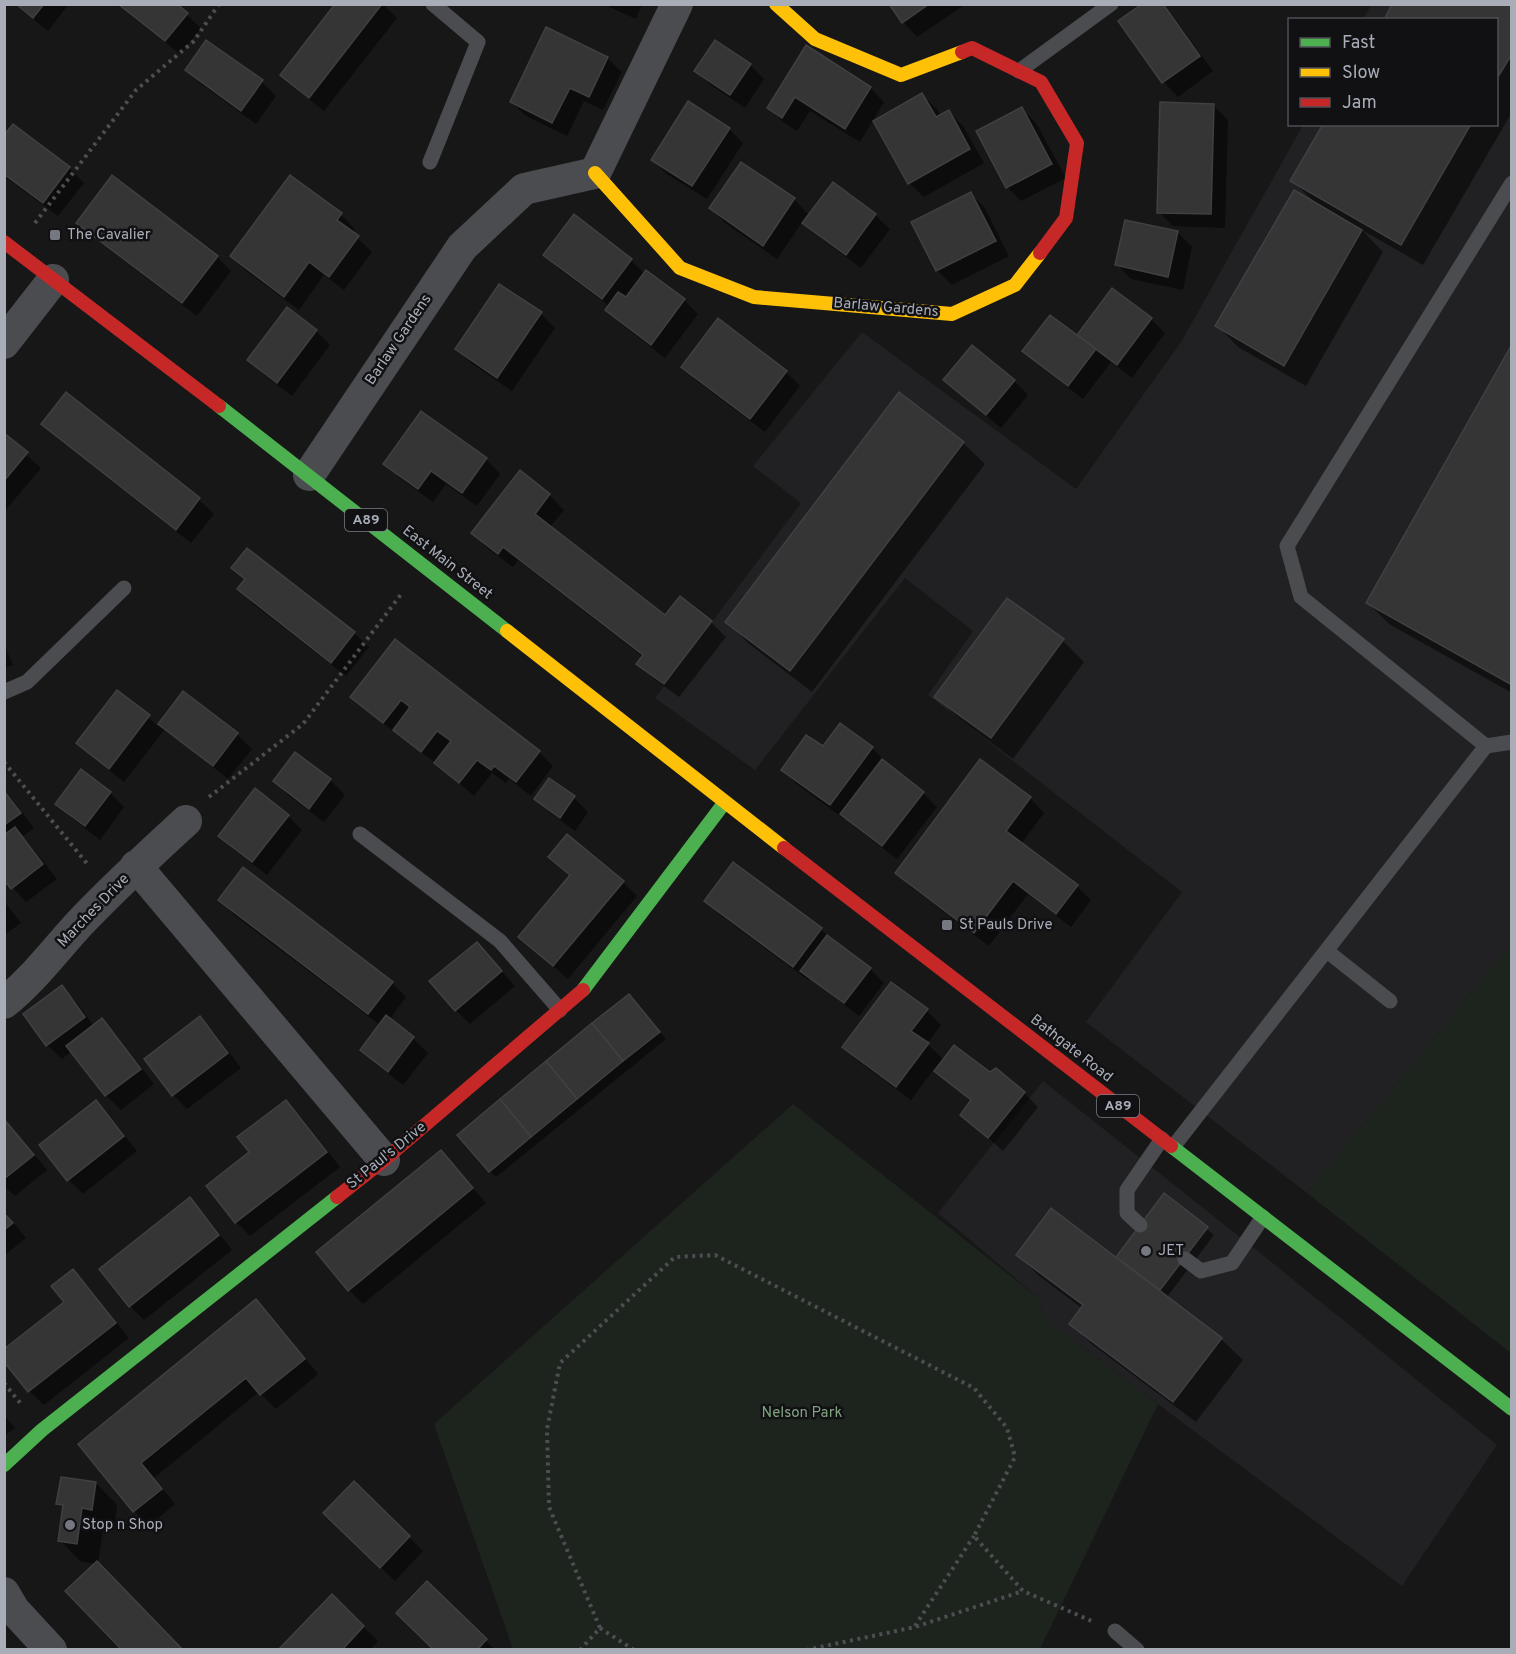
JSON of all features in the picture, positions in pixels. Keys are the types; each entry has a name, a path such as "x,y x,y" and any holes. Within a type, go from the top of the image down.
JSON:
{"street":[{"path":"595,172 677,4"},
{"name":"Barlaw Gardens","path":"309,475 462,247 524,189 595,172 680,268 754,297 952,314 1015,285 1066,218 1077,143 1041,82 972,48 901,75 815,39 776,4"},
{"name":"East Main Street","path":"9,246 309,475 725,802"},
{"path":"4,343 53,280"},
{"name":"St Paul's Drive","path":"4,1465 42,1430 384,1160 587,987 725,802"},
{"name":"Bathgate Road","path":"725,802 1512,1409"},
{"name":"Marches Drive","path":"4,1003 21,990 136,866 186,822"},
{"path":"136,866 384,1160"},
{"path":"4,1593 14,1610 51,1650"}],"lane":[{"path":"430,162 478,42 433,4"},
{"path":"1019,71 1111,4"},
{"path":"1486,746 1301,597 1287,546 1512,183"},
{"path":"4,692 27,682 124,588"},
{"path":"1140,1225 1127,1213 1127,1190 1327,951 1486,746 1512,742"},
{"path":"360,834 500,940 561,1010"},
{"path":"1327,951 1390,1001"},
{"path":"1185,1259 1202,1271 1232,1263 1263,1217"},
{"path":"1115,1631 1137,1650"}],"path":[{"path":"9,246 136,90 194,41 219,4"},
{"path":"186,822 210,796 303,724 423,565"},
{"path":"4,762 111,893"},
{"path":"634,1650 600,1628 549,1507 547,1429 560,1363 675,1257 715,1255 974,1388 1007,1428 1015,1457 974,1536 915,1627"},
{"path":"974,1536 1023,1591 1115,1631"},
{"path":"806,1650 915,1627 1023,1591"},
{"path":"580,1650 600,1628"}],"shaded area":[{"path":"1371,5 1511,5 1511,944 1307,1193 1086,1022 1182,892 928,695 973,631 905,578 755,770 655,698 801,503 753,466 862,332 1076,489 1181,342 1302,126 1498,126 1498,18 1364,18"},
{"path":"1043,1081 1497,1445 1402,1586 1042,1316 1041,1300 938,1213"}],"green space":[{"path":"1511,944 1511,1353 1307,1193"},
{"name":"Nelson Park","path":"793,1104 1041,1300 1042,1316 1158,1404 1040,1649 513,1649 434,1424"}],"building":[{"path":"16,4 44,4 33,18"},
{"path":"118,4 177,4 188,13 165,41"},
{"path":"335,4 382,4 309,98 280,75"},
{"path":"889,4 929,4 902,23"},
{"path":"1142,4 1163,4 1200,56 1162,83 1118,21"},
{"path":"1392,4 1512,4 1512,54 1498,77 1498,18 1385,18"},
{"path":"546,27 608,57 589,97 570,88 552,123 510,102"},
{"path":"206,40 263,80 241,111 185,70"},
{"path":"715,40 751,64 730,95 694,71"},
{"path":"806,45 871,87 845,129 795,97 782,118 767,108"},
{"path":"922,93 936,117 949,110 970,149 908,184 873,121"},
{"path":"688,101 730,128 692,186 651,160"},
{"path":"1160,102 1214,104 1211,214 1157,213"},
{"path":"1022,107 1052,164 1006,188 976,131"},
{"path":"13,124 70,167 43,203 4,174 4,135"},
{"path":"1322,126 1470,126 1401,245 1290,181"},
{"path":"741,162 795,198 763,246 709,208"},
{"path":"112,175 218,256 182,303 76,223"},
{"path":"290,175 342,213 337,220 359,236 329,277 309,262 284,297 230,256"},
{"path":"833,182 876,214 846,255 802,223"},
{"path":"1294,190 1362,230 1284,366 1215,326"},
{"path":"971,192 996,241 936,271 911,222"},
{"path":"574,214 632,259 602,299 543,255"},
{"path":"1125,220 1178,231 1168,277 1115,265"},
{"path":"646,270 685,299 651,345 605,310 618,292 626,297"},
{"path":"499,284 542,312 497,378 455,349"},
{"path":"1112,288 1152,318 1117,365 1077,335"},
{"path":"287,307 317,330 277,383 247,360"},
{"path":"1050,315 1096,349 1068,386 1022,351"},
{"path":"718,318 787,371 750,419 681,367"},
{"path":"1512,344 1512,685 1366,603"},
{"path":"972,345 1015,380 986,415 943,380"},
{"path":"66,392 200,498 176,530 41,424"},
{"path":"899,392 964,442 790,671 725,622"},
{"path":"421,411 487,458 462,493 431,471 418,489 383,464"},
{"path":"4,433 28,452 4,481"},
{"path":"520,470 550,494 535,514 665,615 680,596 712,621 664,684 636,664 643,655 503,547 498,554 471,533"},
{"path":"247,548 355,632 331,663 237,589 245,579 231,568"},
{"path":"1007,598 1064,639 991,738 934,697"},
{"path":"395,639 540,751 516,782 494,766 491,770 477,760 459,783 434,763 451,741 437,731 421,752 393,730 410,707 401,700 383,723 350,697"},
{"path":"117,690 150,715 109,769 76,743"},
{"path":"183,691 238,733 213,766 158,724"},
{"path":"840,723 873,747 830,805 781,770 806,735 823,746"},
{"path":"295,752 331,779 309,809 273,781"},
{"path":"882,759 924,792 882,846 840,814"},
{"path":"980,759 1031,797 1006,831 1078,885 1056,914 1013,881 974,933 895,873"},
{"path":"81,769 111,792 85,826 55,804"},
{"path":"549,778 575,796 560,818 534,799"},
{"path":"255,788 289,815 252,862 218,836"},
{"path":"4,791 21,813 4,825"},
{"path":"15,827 43,864 11,889 4,880 4,835"},
{"path":"567,834 624,881 553,966 518,937 570,875 548,857"},
{"path":"733,862 822,928 793,967 704,901"},
{"path":"243,867 393,982 368,1014 218,900"},
{"path":"827,935 871,968 844,1003 800,971"},
{"path":"477,942 502,971 455,1011 429,981"},
{"path":"891,982 928,1009 911,1031 929,1043 896,1087 842,1047"},
{"path":"62,985 85,1017 46,1046 23,1014"},
{"path":"629,994 660,1032 623,1061 592,1023"},
{"path":"386,1015 414,1037 388,1072 360,1050"},
{"path":"200,1016 228,1053 172,1096 144,1059"},
{"path":"102,1018 141,1069 105,1096 66,1046"},
{"path":"592,1023 623,1061 577,1099 546,1061"},
{"path":"954,1045 990,1072 996,1068 1025,1092 988,1138 960,1115 971,1100 934,1071"},
{"path":"546,1061 577,1099 531,1137 500,1099"},
{"path":"500,1099 531,1137 489,1172 457,1135"},
{"path":"96,1100 124,1136 67,1181 39,1145"},
{"path":"286,1100 327,1152 235,1223 206,1186 249,1152 237,1137"},
{"path":"4,1119 34,1155 4,1179"},
{"path":"441,1150 473,1188 348,1291 316,1252"},
{"path":"1164,1193 1208,1227 1160,1290 1116,1257"},
{"path":"190,1197 219,1235 129,1307 99,1269"},
{"path":"1051,1208 1222,1338 1173,1402 1069,1324 1083,1305 1016,1255"},
{"path":"4,1213 13,1223 4,1230"},
{"path":"73,1269 116,1323 28,1392 4,1362 4,1349 64,1302 51,1286"},
{"path":"256,1299 305,1359 260,1395 246,1378 141,1463 162,1489 133,1512 78,1444"},
{"name":"Stop n Shop","path":"61,1477 96,1482 92,1510 82,1508 77,1544 58,1541 63,1505 56,1504"},
{"path":"354,1481 410,1536 380,1568 323,1513"},
{"path":"97,1561 183,1650 122,1650 65,1591"},
{"path":"427,1581 487,1639 477,1650 434,1650 396,1613"},
{"path":"332,1594 364,1626 342,1650 278,1650"}],"traffic: fast":[{"path":"219,406 507,631"},
{"path":"583,990 725,802"},
{"path":"1171,1146 1512,1409"},
{"path":"4,1465 42,1430 337,1197"}],"traffic: slow":[{"path":"776,4 815,39 901,75 962,52"},
{"path":"595,173 680,268 754,297 952,314 1015,285 1040,253"},
{"path":"507,631 784,848"}],"traffic: jam":[{"path":"962,52 972,48 1041,82 1077,143 1066,218 1040,253"},
{"path":"4,242 219,406"},
{"path":"784,848 1171,1146"},
{"path":"337,1197 384,1160 583,990"}],"place":[{"name":"The Cavalier","path":"55,235"},
{"name":"St Pauls Drive","path":"947,925"},
{"name":"JET","path":"1146,1251"},
{"name":"Stop n Shop","path":"70,1525"}]}
